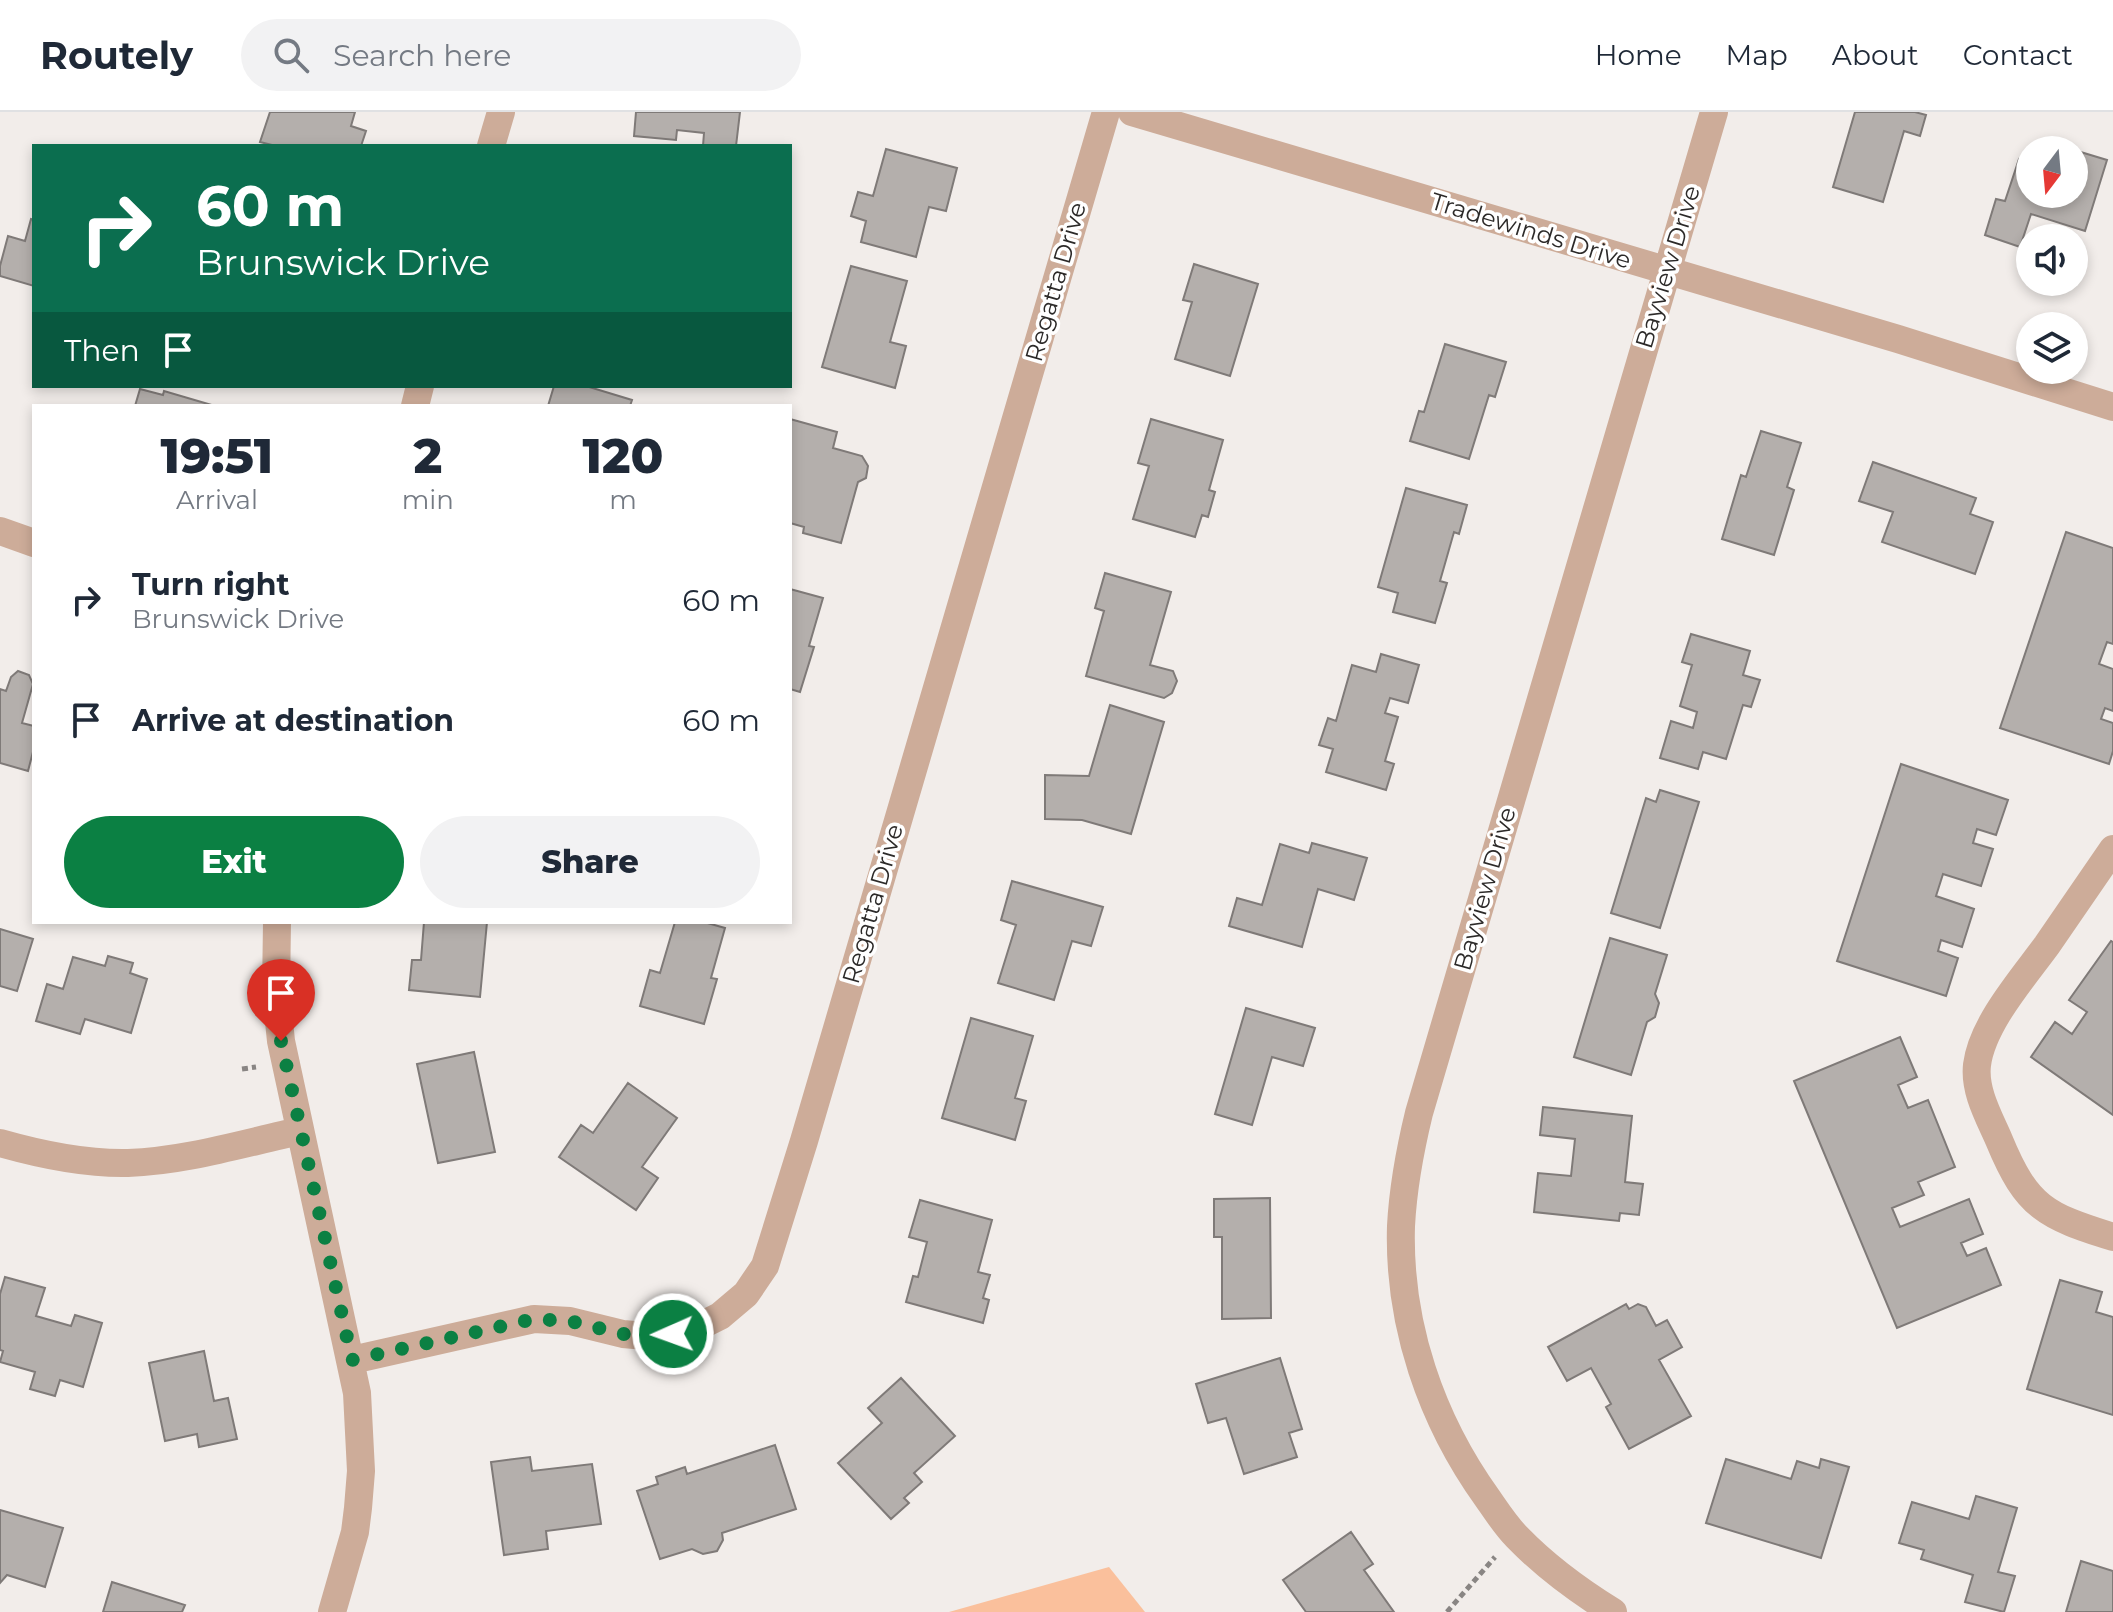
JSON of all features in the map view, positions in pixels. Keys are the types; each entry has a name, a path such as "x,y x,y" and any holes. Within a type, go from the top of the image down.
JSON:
{"street":[{"path":"492,144 501,112"},
{"name":"Regatta Drive","path":"352,1360 534,1319 570,1321 623,1334 657,1337 690,1331 720,1316 737,1302 765,1266 1106,112"},
{"name":"Tradewinds Drive","path":"1132,112 1911,343 2113,407"},
{"name":"Bayview Drive","path":"1613,1612 1569,1582 1516,1537 1474,1479 1455,1446 1424,1376 1413,1340 1406,1302 1401,1226 1404,1187 1419,1113 1714,112"},
{"path":"0,531 32,542"},
{"path":"2113,849 2005,1005 1981,1048 1977,1067 1983,1103 2005,1156 2026,1191 2049,1214 2113,1237"},
{"path":"277,924 278,1016 300,1131 352,1360 360,1432 355,1532 332,1612"},
{"path":"0,1143 61,1158 130,1163 168,1159 300,1131"}],"path":[{"path":"1447,1612 1499,1554"}],"shaded area":[{"path":"1109,1567 1145,1612 949,1612"}],"building":[{"path":"270,112 355,112 351,126 366,131 362,144 260,142"},
{"path":"636,112 740,112 736,144 703,144 704,133 677,130 676,140 634,136"},
{"path":"1855,112 1915,112 1926,115 1920,136 1904,131 1883,202 1833,187"},
{"path":"886,149 957,168 946,211 929,207 916,257 861,242 866,221 851,216 858,192 873,196"},
{"path":"2088,154 2107,160 2087,224 2063,224 2031,214 2028,224 2016,224 2016,246 1985,235 1996,199 2005,201 2016,168 2016,208 2088,208"},
{"path":"31,219 32,285 0,276 8,236 25,241"},
{"path":"1194,264 1258,284 1230,376 1175,359 1192,302 1183,300"},
{"path":"851,266 907,281 890,342 906,346 895,388 822,367"},
{"path":"1445,344 1506,362 1495,397 1489,395 1469,459 1410,441 1419,411 1424,412"},
{"path":"553,388 593,388 632,400 631,404 549,404"},
{"path":"140,389 163,395 164,391 208,404 136,404"},
{"path":"1151,419 1223,440 1209,490 1215,492 1208,517 1202,515 1195,537 1133,519 1149,466 1138,463"},
{"path":"792,420 837,432 833,448 862,456 868,466 866,478 858,482 841,543 803,533 804,527 792,524"},
{"path":"1761,431 1801,443 1787,487 1794,490 1774,555 1722,539 1741,475 1746,477"},
{"path":"1873,462 1976,498 1970,514 1993,522 1975,574 1882,542 1893,512 1859,501"},
{"path":"1406,488 1467,505 1459,534 1454,532 1440,581 1447,583 1435,623 1393,612 1398,593 1378,587"},
{"path":"2066,532 2113,548 2113,644 2107,642 2099,664 2113,669 2113,711 2105,708 2101,719 2113,723 2113,751 2109,764 2000,728"},
{"path":"1105,573 1171,592 1150,665 1173,671 1177,681 1172,693 1164,698 1086,676 1104,611 1095,608"},
{"path":"792,590 823,598 809,646 814,647 800,692 792,690"},
{"path":"1691,634 1750,651 1743,675 1760,680 1751,707 1743,705 1726,759 1703,752 1698,769 1660,758 1671,721 1693,728 1697,712 1680,706 1692,665 1682,662"},
{"path":"1381,654 1419,665 1408,703 1390,698 1385,713 1398,717 1385,761 1394,764 1386,790 1326,772 1333,749 1319,745 1328,718 1336,721 1352,665 1376,672"},
{"path":"18,671 29,675 32,682 22,723 32,726 32,756 28,771 0,763 0,689 6,691 11,677"},
{"path":"1110,705 1164,722 1131,834 1082,820 1045,819 1045,775 1089,776"},
{"path":"1901,764 2008,800 1996,835 1977,829 1973,843 1993,849 1981,886 1943,874 1936,896 1974,909 1962,947 1941,940 1938,951 1958,958 1946,996 1837,961"},
{"path":"1660,790 1699,802 1660,928 1611,913 1646,798 1656,802"},
{"path":"1312,843 1367,858 1354,900 1318,889 1302,947 1229,926 1237,898 1262,905 1280,844 1309,853"},
{"path":"1012,881 1103,907 1091,946 1072,941 1054,1000 998,983 1016,925 1001,920"},
{"path":"424,924 487,924 480,997 409,990 412,960 421,960"},
{"path":"674,924 711,924 725,928 711,978 717,979 704,1024 640,1006 650,970 660,973"},
{"path":"0,929 33,939 17,991 0,986"},
{"path":"1610,938 1667,955 1655,994 1659,1003 1655,1017 1647,1022 1631,1075 1574,1057"},
{"path":"2111,941 2113,1115 2031,1057 2055,1022 2072,1034 2087,1012 2069,1000"},
{"path":"108,956 133,963 130,973 147,979 131,1033 85,1019 80,1034 36,1021 47,984 63,989 73,957 105,966"},
{"path":"1246,1008 1315,1028 1303,1066 1272,1057 1252,1125 1215,1114"},
{"path":"971,1018 1033,1036 1015,1098 1026,1101 1015,1140 942,1118"},
{"path":"1900,1037 1917,1077 1898,1085 1908,1108 1928,1100 1955,1167 1918,1182 1924,1195 1892,1208 1900,1227 1969,1199 1983,1234 1961,1243 1967,1256 1986,1248 2001,1285 1897,1328 1794,1081"},
{"path":"474,1052 495,1152 438,1163 417,1064"},
{"path":"628,1083 677,1118 642,1167 658,1178 636,1210 559,1157 581,1125 593,1133"},
{"path":"1543,1107 1632,1116 1625,1182 1643,1184 1639,1215 1620,1213 1619,1221 1534,1212 1538,1173 1571,1176 1575,1139 1540,1135"},
{"path":"1270,1198 1271,1318 1222,1319 1222,1237 1214,1237 1214,1199"},
{"path":"920,1200 992,1220 978,1272 990,1275 983,1298 989,1300 983,1323 906,1302 913,1276 918,1277 927,1242 909,1237"},
{"path":"5,1277 45,1288 36,1316 71,1326 75,1315 102,1323 83,1387 60,1380 55,1396 30,1389 35,1372 0,1362 3,1351 0,1350 0,1294"},
{"path":"2060,1280 2102,1292 2096,1312 2113,1317 2113,1415 2027,1389"},
{"path":"1626,1304 1629,1309 1638,1304 1646,1307 1656,1326 1667,1320 1682,1347 1659,1360 1691,1416 1629,1449 1606,1407 1611,1404 1591,1368 1567,1381 1548,1347"},
{"path":"204,1351 214,1401 228,1398 237,1439 199,1447 197,1434 165,1441 149,1363"},
{"path":"1280,1358 1302,1429 1289,1433 1297,1457 1244,1474 1226,1418 1208,1423 1196,1384"},
{"path":"901,1378 955,1436 914,1473 922,1482 904,1498 909,1503 891,1519 838,1463 882,1423 868,1408"},
{"path":"775,1445 796,1509 722,1533 723,1540 717,1551 703,1554 692,1549 660,1559 637,1491 658,1484 656,1477 685,1467 687,1474"},
{"path":"530,1457 532,1471 592,1464 601,1524 546,1531 548,1549 504,1555 491,1462"},
{"path":"1726,1459 1791,1479 1797,1461 1819,1468 1821,1459 1849,1467 1821,1558 1706,1523"},
{"path":"1976,1496 2017,1508 1998,1572 2015,1576 2004,1612 1965,1602 1973,1575 1921,1559 1924,1550 1899,1543 1912,1502 1969,1519"},
{"path":"0,1510 63,1528 45,1587 7,1575 0,1583"},
{"path":"1351,1532 1373,1564 1364,1570 1394,1612 1306,1612 1283,1580"},
{"path":"2081,1561 2113,1571 2113,1612 2066,1612"},
{"path":"112,1582 185,1605 182,1612 103,1612"}],"route":[{"path":"281,1041 352,1360 534,1319 570,1321 623,1334 657,1337 673,1334"}]}
